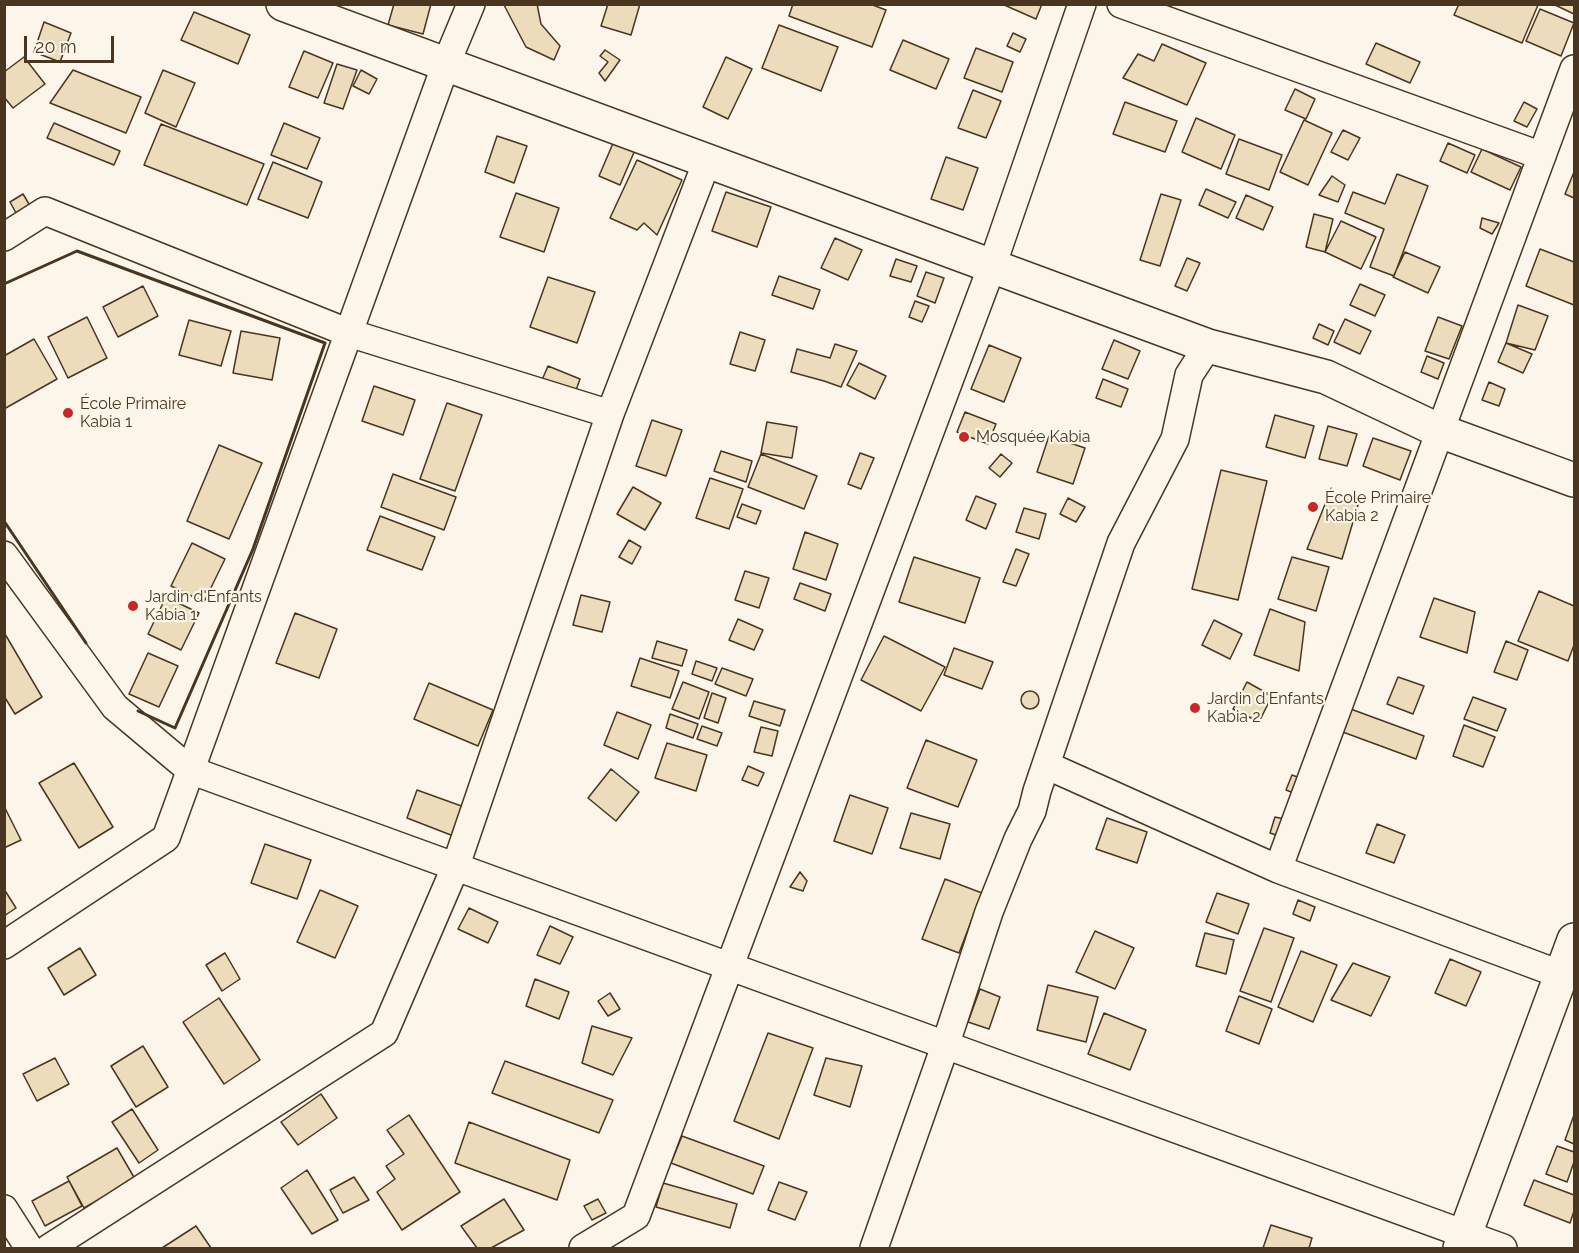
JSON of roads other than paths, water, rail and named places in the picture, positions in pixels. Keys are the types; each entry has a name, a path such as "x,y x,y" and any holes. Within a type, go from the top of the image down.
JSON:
{"street":[{"path":"283,4 1208,346 1326,376 1440,431 1575,480"},
{"path":"4,945 166,838 446,64 471,4"},
{"path":"583,1248 636,1216 727,967 992,266 1082,4"},
{"path":"1121,4 1542,156"},
{"path":"1278,868 1575,69"},
{"path":"49,1248 384,1033 455,868 610,414 707,161"},
{"path":"4,237 45,211 348,333 610,414"},
{"path":"874,1248 989,912 1018,839 1032,811 1121,543 1175,439 1189,375 1208,346"},
{"path":"4,555 115,706 190,770 945,1046 1463,1242 1503,1248"},
{"path":"1046,765 1278,868 1562,975"},
{"path":"1463,1242 1575,940"},
{"path":"4,1209 29,1248"}],"place":[{"name":"École Primaire Kabia 1","path":"68,413"},
{"name":"Mosquée Kabia","path":"964,437"},
{"name":"École Primaire Kabia 2","path":"1313,507"},
{"name":"Jardin d'Enfants Kabia 1","path":"133,606"},
{"name":"Jardin d'Enfants Kabia 2","path":"1195,708"}]}
